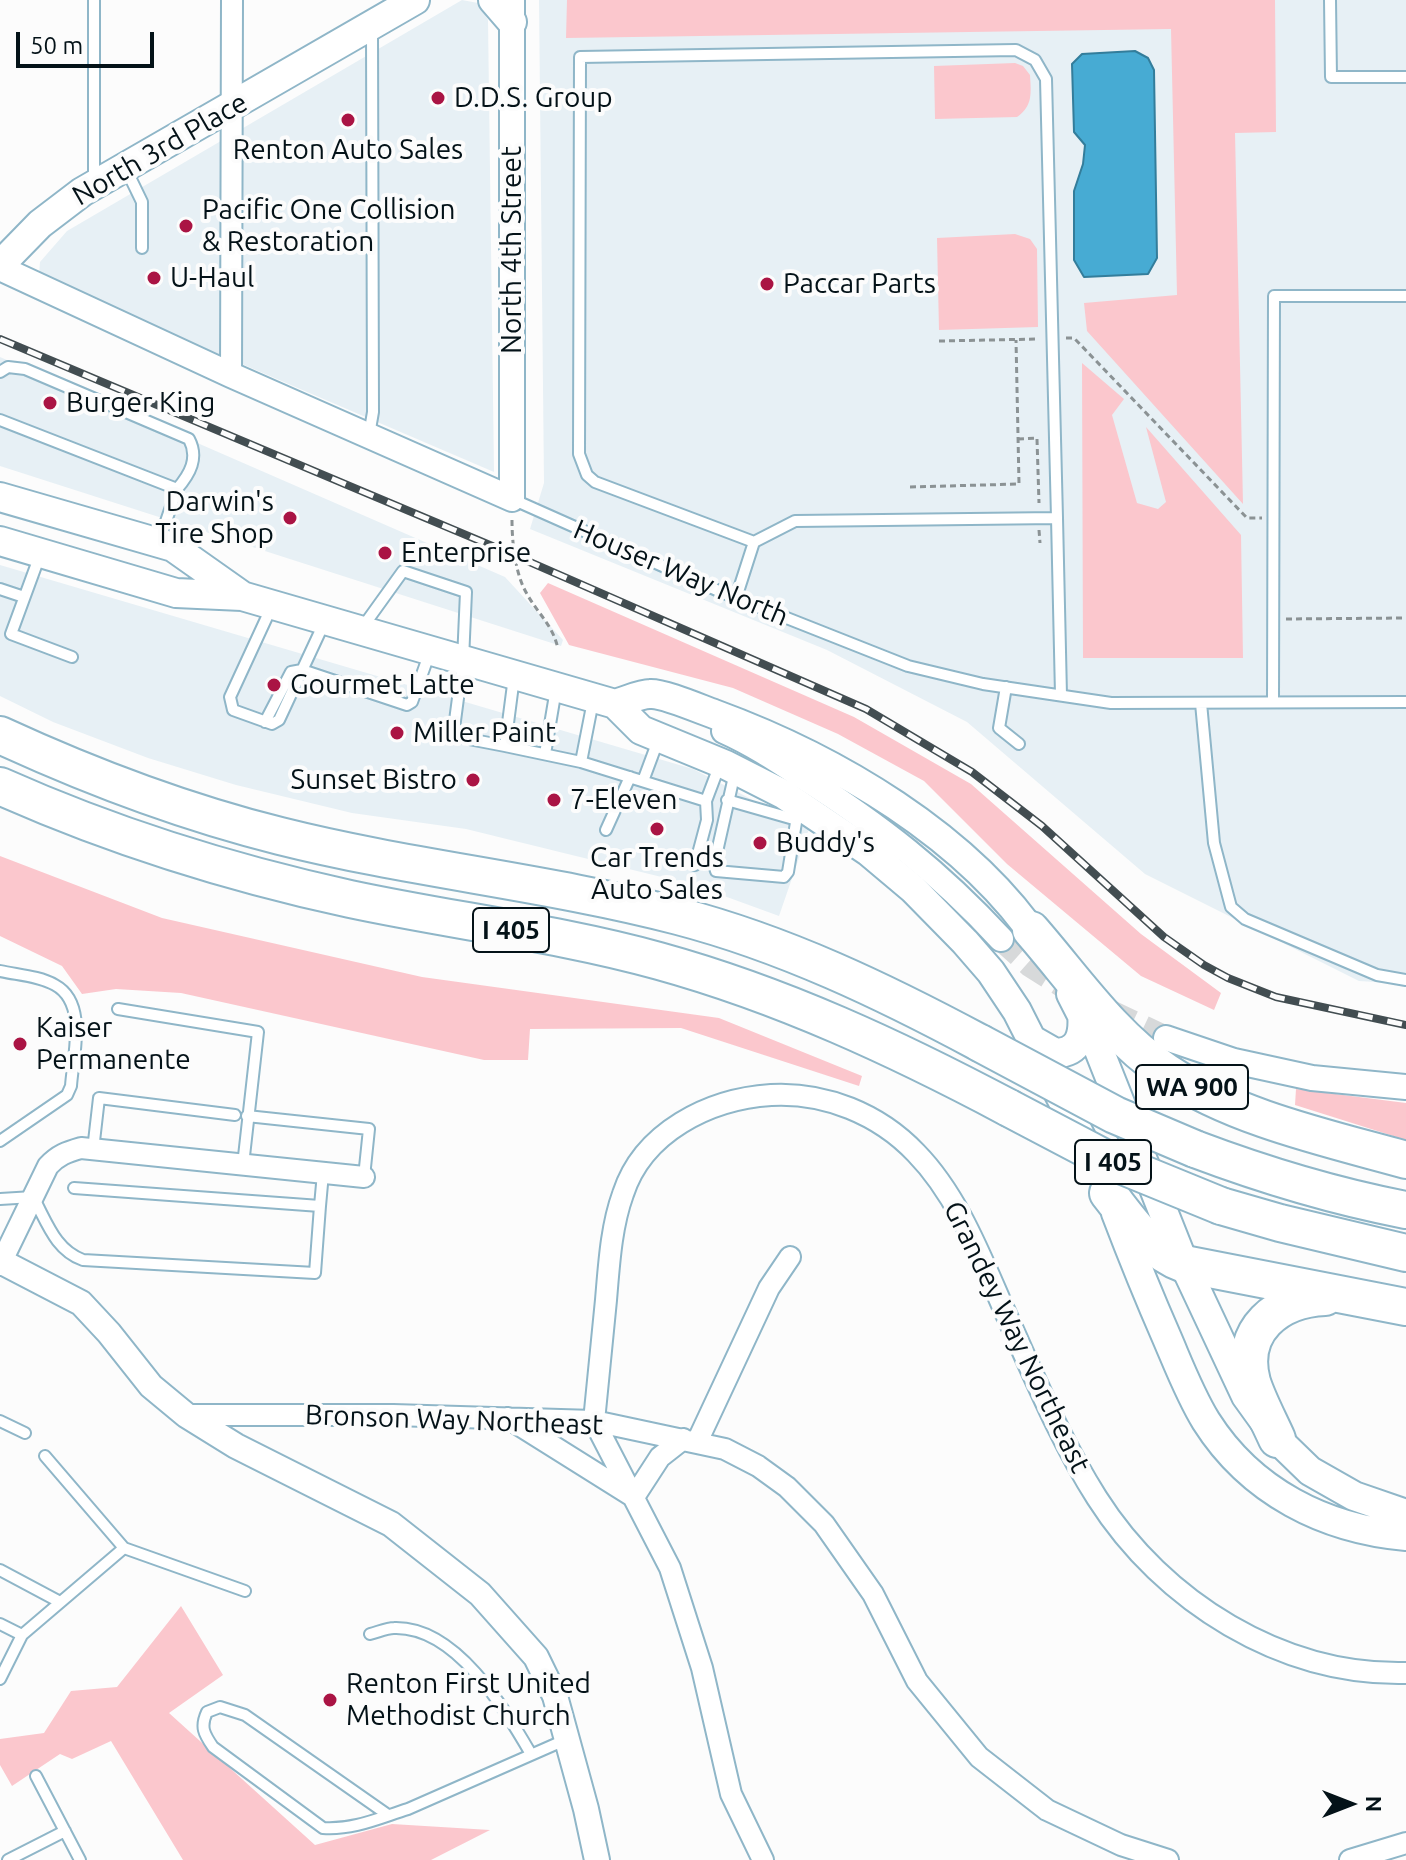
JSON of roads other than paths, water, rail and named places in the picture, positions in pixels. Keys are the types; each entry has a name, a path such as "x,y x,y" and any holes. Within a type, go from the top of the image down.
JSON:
{"highway":[{"name":"I 405","path":"0,735 118,784 278,835 626,904 723,930 812,961 906,1003 1115,1115 1195,1149 1252,1171 1322,1192 1406,1210"},
{"name":"I 405","path":"0,786 56,810 199,860 352,899 600,947 715,977 832,1021 936,1070 1106,1159 1221,1206 1293,1227 1406,1253"},
{"path":"0,810 89,840 199,860"},
{"name":"WA 900","path":"1016,934 1165,1071 1204,1094 1300,1131 1406,1160"},
{"path":"1108,1193 1155,1249 1184,1264 1406,1307"},
{"path":"1277,1439 1252,1382 1251,1352 1257,1334 1275,1311 1289,1303 1309,1298 1344,1296"}],"main road":[{"name":"North 3rd Place","path":"0,267 56,210 94,185 415,0"},
{"path":"493,0 512,11"},
{"path":"0,497 173,547 242,596"},
{"path":"0,541 176,593 242,596 604,700 650,734 728,766 798,813 869,852 934,910 991,972 1034,1041 1108,1193 1190,1393 1207,1423 1232,1455 1283,1498 1318,1517 1357,1529 1406,1536"},
{"path":"604,700 651,693"},
{"name":"WA 900","path":"651,693 768,734 847,773 926,827 973,868 1016,934"},
{"path":"1016,934 1082,1013 1184,1264 1246,1396 1277,1439 1310,1471 1375,1505 1406,1514"},
{"path":"1034,1041 1055,1053 1071,1051 1082,1037 1082,1013"}],"street":[{"path":"231,375 232,0"},
{"name":"North 4th Street","path":"512,11 512,499"},
{"name":"Houser Way North","path":"0,267 231,375 512,499"},
{"path":"651,693 767,752 839,798 908,849 972,907 1016,934"},
{"path":"650,734 740,754 802,776"},
{"path":"1166,1038 1234,1061 1296,1075 1406,1087"},
{"name":"Grandey Way Northeast","path":"594,1421 618,1211 623,1191 641,1159 655,1142 670,1131 717,1105 752,1096 823,1099 861,1112 892,1131 918,1154 945,1192 968,1229 1057,1426 1097,1498 1152,1565 1192,1602 1270,1646 1344,1670 1375,1674 1406,1673"},
{"path":"364,1177 81,1148 55,1157 48,1166 1,1263 81,1303 151,1386 186,1415 236,1446 391,1524 480,1594 536,1657 555,1696 597,1860"},
{"path":"634,1497 660,1457 690,1441 769,1288 790,1257"},
{"name":"Bronson Way Northeast","path":"186,1415 393,1415 594,1421 725,1449 758,1466 787,1487 824,1524 873,1594 917,1681 979,1757 1047,1810 1121,1845 1168,1860"},
{"path":"508,1418 634,1497"},
{"path":"594,1421 670,1568 702,1668 731,1794 763,1860"},
{"path":"1350,1860 1406,1843"}],"lane":[{"path":"94,0 94,185"},
{"path":"1330,0 1331,77 1406,77"},
{"path":"369,435 373,412 372,27"},
{"path":"754,542 595,482 582,465 579,454 580,57 1016,50 1027,54 1042,69 1046,79 1061,695"},
{"path":"125,167 142,202 142,248"},
{"path":"1273,702 1274,296 1406,296"},
{"path":"0,372 8,367 25,369 189,439 195,456 188,477 177,489 158,542"},
{"path":"0,420 177,489"},
{"name":"Houser Way North","path":"512,499 736,598 908,666 1006,687 1111,703 1406,702"},
{"path":"736,598 754,542 795,521 1057,518"},
{"path":"41,553 11,634 72,657"},
{"path":"360,630 403,571 466,592 463,660 453,736 581,762 706,801"},
{"path":"0,589 24,597"},
{"path":"272,605 230,697 233,710 272,724 279,720 326,620"},
{"path":"302,670 407,705 412,702 431,650"},
{"path":"505,746 515,675"},
{"path":"545,754 556,687"},
{"path":"1006,687 999,728 1019,744"},
{"path":"581,762 604,700"},
{"path":"1201,703 1214,843 1231,907 1245,919 1377,975 1406,980"},
{"path":"643,781 650,734"},
{"path":"727,800 798,813 788,872 784,877 716,871 714,865 727,800 728,766"},
{"path":"695,865 707,820 706,801 728,766"},
{"path":"606,830 630,777"},
{"path":"0,971 58,987 68,996 76,1011 71,1086 67,1095 0,1141"},
{"path":"118,1009 258,1032 243,1165"},
{"path":"93,1150 99,1098 235,1115"},
{"path":"247,1116 369,1129 364,1177"},
{"path":"0,1199 33,1197 61,1248 83,1260 315,1273 323,1173"},
{"path":"74,1188 320,1206"},
{"path":"0,1421 25,1433"},
{"path":"45,1456 124,1548 245,1591"},
{"path":"0,1679 22,1635 124,1548"},
{"path":"0,1570 60,1602"},
{"path":"0,1624 22,1635"},
{"path":"370,1634 394,1628 421,1632 452,1649 503,1706 531,1754"},
{"path":"388,1815 245,1715 220,1707 207,1712 202,1723 204,1735 213,1747 323,1828 344,1830 388,1815 567,1739"},
{"path":"36,1776 80,1860"},
{"path":"8,1860 65,1831"}],"water":[{"path":"1135,51 1148,58 1154,70 1157,258 1148,274 1084,277 1074,260 1074,191 1083,164 1085,145 1074,132 1072,64 1082,54"}],"tunnel":[{"path":"1001,939 1030,965 1071,991"},
{"path":"1111,1012 1166,1038"}],"railway":[{"path":"0,339 516,556 866,709 972,772 1042,826 1164,937 1204,965 1276,997 1406,1025"}],"place":[{"name":"D.D.S. Group","path":"438,98"},
{"name":"Renton Auto Sales","path":"348,120"},
{"name":"Pacific One Collision & Restoration","path":"186,226"},
{"name":"U-Haul","path":"154,278"},
{"name":"Paccar Parts","path":"767,284"},
{"name":"Burger King","path":"50,403"},
{"name":"Darwin's Tire Shop","path":"290,518"},
{"name":"Enterprise","path":"385,553"},
{"name":"Gourmet Latte","path":"274,685"},
{"name":"Miller Paint","path":"397,733"},
{"name":"Sunset Bistro","path":"473,780"},
{"name":"7-Eleven","path":"554,800"},
{"name":"Car Trends Auto Sales","path":"657,829"},
{"name":"Buddy's","path":"760,843"},
{"name":"Kaiser Permanente","path":"20,1044"},
{"name":"Renton First United Methodist Church","path":"330,1700"}]}
